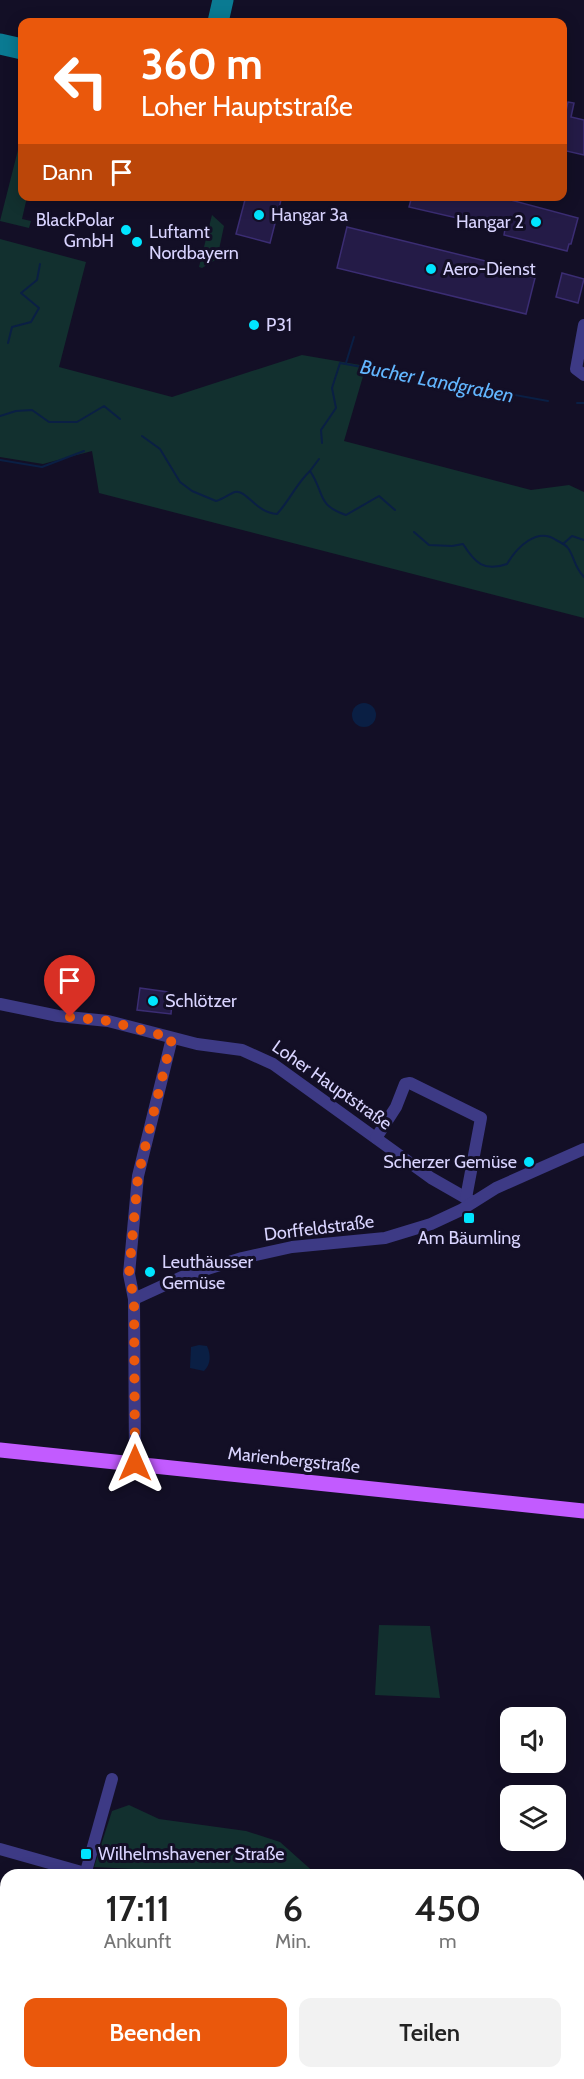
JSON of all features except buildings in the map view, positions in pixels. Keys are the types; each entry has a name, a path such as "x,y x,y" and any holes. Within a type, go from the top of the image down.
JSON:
{"main road":[{"name":"Marienbergstraße","path":"0,1450 584,1511"}],"street":[{"path":"584,325 576,362 576,369 584,375"},
{"name":"Loher Hauptstraße","path":"0,1004 58,1016 108,1021 197,1044 242,1050 256,1055 273,1064 431,1178 469,1200"},
{"path":"135,1463 134,1299 129,1274 137,1184 172,1038"},
{"path":"376,1138 396,1107 405,1084 410,1083 481,1118 469,1200"},
{"name":"Dorffeldstraße","path":"134,1299 182,1277 250,1256 292,1247 400,1234 431,1224 469,1200 584,1149"},
{"path":"86,1869 112,1779"},
{"path":"0,1849 68,1869"}],"green space":[{"path":"18,150 18,201 26,201 22,219 31,221 29,228 0,221"},
{"path":"212,215 224,226 217,259 202,268 199,267"},
{"path":"0,239 86,262 59,367 172,397 302,355 366,366 344,441 531,490 569,485 584,492 584,618 99,493 92,451 43,464 0,457"},
{"path":"379,1625 430,1626 440,1698 375,1695"},
{"path":"129,1805 159,1819 246,1831 280,1842 310,1869 94,1867 112,1811"}],"water":[{"path":"364,703 372,707 376,715 372,723 364,727 356,723 352,715 356,707"},
{"path":"207,1346 209,1353 210,1359 204,1371 190,1368 191,1347"}],"waterway":[{"path":"8,343 12,327 31,322 39,308 21,293 37,280 40,264"},
{"path":"346,363 354,337"},
{"name":"Bucher Landgraben","path":"322,443 321,430 336,408 332,388 340,363 548,401"},
{"name":"Bucher Landgraben","path":"577,403 584,403"},
{"path":"0,416 16,411 32,410 49,422 77,422 104,406 120,419"},
{"path":"142,436 160,449 180,482 192,491 216,501 239,492 263,510 277,514 310,471 322,498 336,511 346,515 379,496 395,510"},
{"path":"0,460 42,467 84,451"},
{"name":"Bucher Landgraben","path":"310,471 319,459"},
{"path":"414,532 429,545 463,544 476,561 492,567 507,564 516,551 535,537 549,537 567,547 584,577"},
{"path":"563,544 572,536 584,540"}],"taxiway":[{"path":"219,18 223,0"},
{"path":"0,44 18,48"}],"place":[{"name":"Hangar 3a","path":"259,215"},
{"name":"Hangar 2","path":"536,222"},
{"name":"BlackPolar GmbH","path":"126,230"},
{"name":"Luftamt Nordbayern","path":"137,242"},
{"name":"Aero-Dienst","path":"431,269"},
{"name":"P31","path":"254,325"},
{"name":"Schlötzer","path":"153,1001"},
{"name":"Scherzer Gemüse","path":"529,1162"},
{"name":"Am Bäumling","path":"469,1218"},
{"name":"Leuthäusser Gemüse","path":"150,1272"},
{"name":"Wilhelmshavener Straße","path":"86,1854"}],"route":[{"path":"70,1017 108,1021 172,1038 136,1191 129,1274 134,1299 135,1463"}]}
